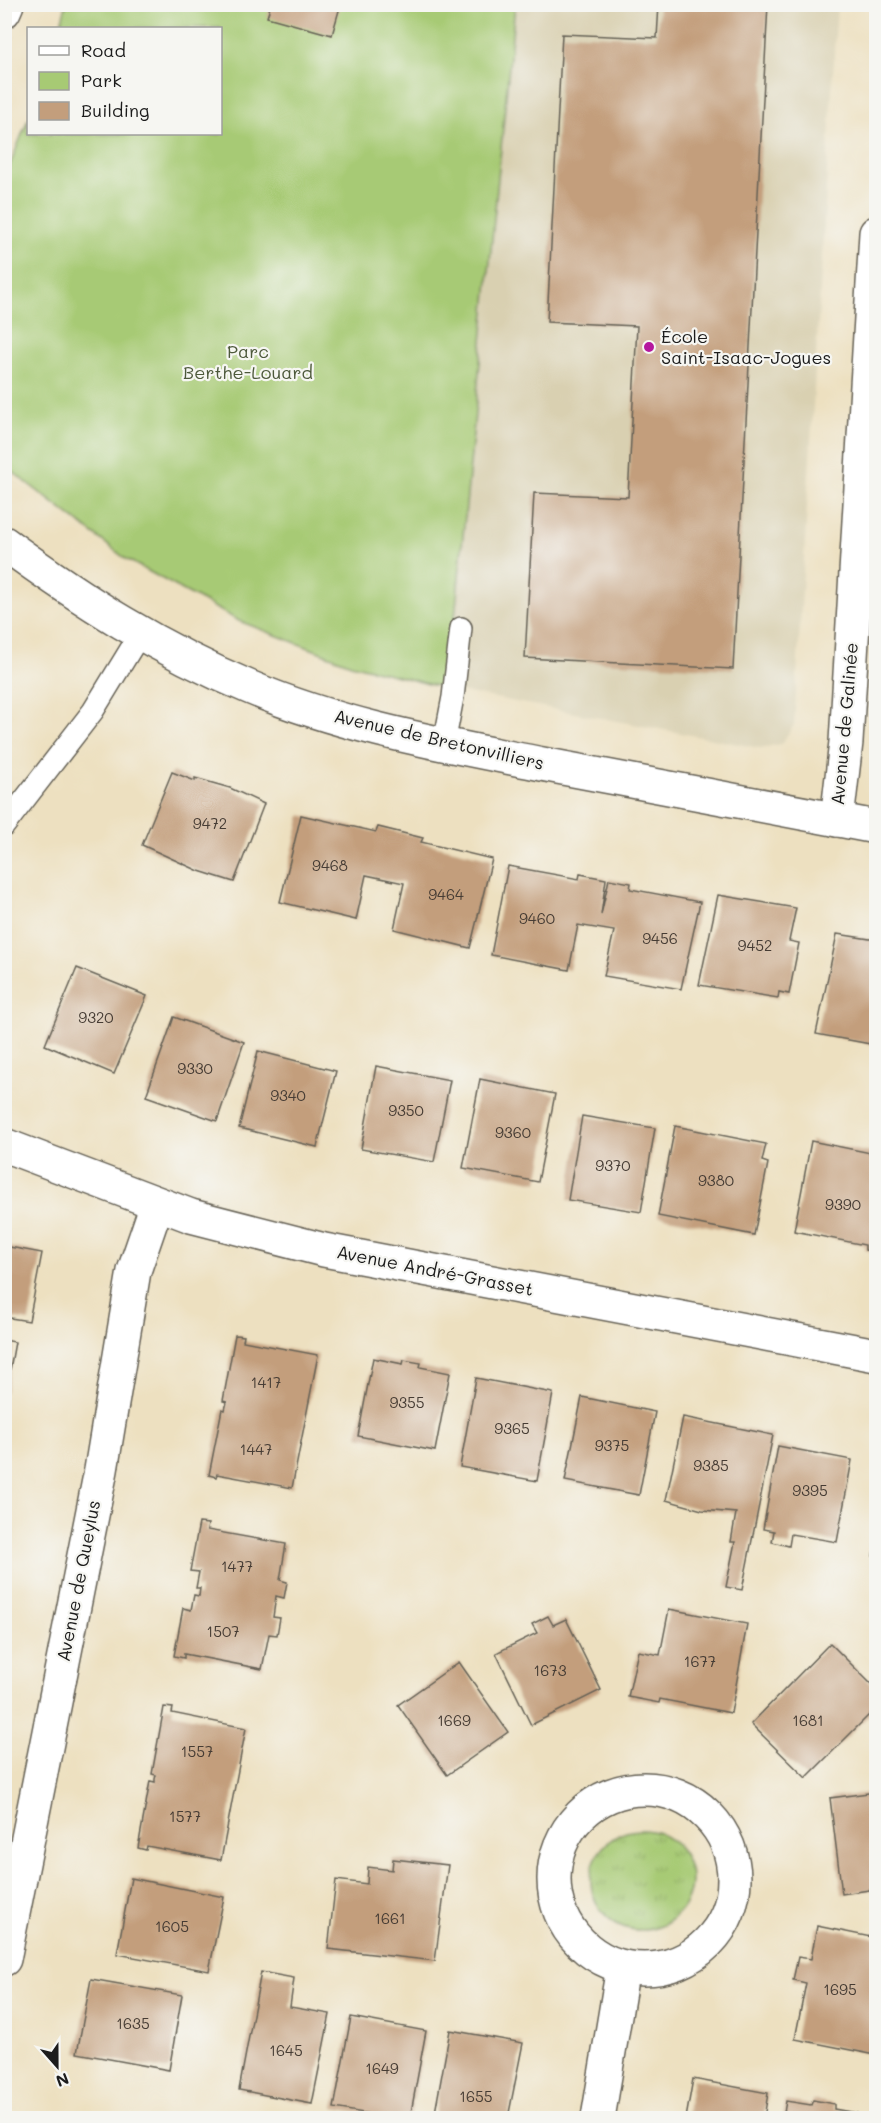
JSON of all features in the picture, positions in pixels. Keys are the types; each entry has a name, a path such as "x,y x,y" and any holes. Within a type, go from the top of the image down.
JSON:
{"street":[{"path":"4,11 6,4"},
{"name":"Avenue de Galinée","path":"837,820 846,742 876,233"},
{"name":"Avenue de Bretonvilliers","path":"4,543 84,600 140,634 207,669 295,705 384,732 876,827"},
{"name":"Avenue André-Grasset","path":"4,1145 192,1216 324,1250 876,1356"},
{"name":"Avenue de Queylus","path":"4,1959 101,1470 134,1271 157,1204"},
{"path":"630,1791 667,1792 700,1809 723,1838 734,1872 731,1902 719,1929 693,1955 659,1968 623,1967 590,1951 565,1924 555,1888 557,1857 569,1829 596,1803 630,1791"},
{"path":"598,2118 623,1967"}],"lane":[{"path":"444,744 453,697 460,628"},
{"path":"4,826 93,711 140,634"}],"shaded area":[{"name":"École Saint-Isaac-Jogues","path":"515,5 837,5 794,725 781,744 760,748 448,689"}],"green space":[{"name":"Parc Berthe-Louard","path":"66,5 515,5 448,689 351,664 239,621 126,559 5,466 4,180 27,122 27,135 222,135 222,27 60,27"},
{"path":"641,1830 669,1838 683,1852 691,1880 683,1908 669,1922 641,1930 613,1922 599,1908 591,1880 599,1852 613,1838"}],"building":[{"path":"271,4 331,4 340,7 332,35 267,17"},
{"path":"659,4 768,4 733,669 525,658 534,493 628,497 637,326 547,322 562,34 657,38"},
{"path":"172,772 195,781 195,778 230,788 264,804 234,882 199,871 142,845"},
{"path":"301,815 376,832 378,827 423,838 421,842 492,859 470,948 394,929 404,883 366,875 356,920 280,902"},
{"path":"508,866 579,879 580,874 606,879 601,915 609,879 631,883 630,889 700,902 681,989 604,976 614,931 578,925 569,970 491,955"},
{"path":"718,895 796,908 789,941 799,943 789,994 779,992 778,998 699,985"},
{"path":"837,934 876,940 876,1045 816,1034"},
{"path":"77,968 147,996 114,1074 45,1045"},
{"path":"174,1017 244,1042 217,1121 146,1096"},
{"path":"258,1051 336,1071 317,1147 239,1128"},
{"path":"376,1066 450,1080 434,1162 361,1149"},
{"path":"480,1079 555,1094 538,1182 463,1168"},
{"path":"582,1116 655,1128 641,1212 568,1200"},
{"path":"675,1126 766,1144 762,1161 768,1163 754,1235 658,1216"},
{"path":"811,1141 876,1154 876,1252 865,1250 865,1245 794,1231"},
{"path":"4,1246 42,1253 29,1321 4,1317"},
{"path":"235,1335 244,1336 243,1341 318,1355 292,1488 217,1474 216,1477 209,1475 222,1409 225,1410 227,1402 223,1401"},
{"path":"4,1340 15,1342 6,1392 4,1392"},
{"path":"373,1358 403,1364 404,1360 421,1363 420,1367 450,1373 435,1451 358,1436"},
{"path":"476,1378 553,1393 537,1481 460,1467"},
{"path":"582,1397 655,1412 639,1495 565,1481"},
{"path":"683,1417 773,1435 742,1590 726,1587 735,1542 731,1542 736,1513 702,1510 666,1500"},
{"path":"778,1446 852,1460 837,1542 791,1534 789,1546 772,1542 774,1531 763,1529"},
{"path":"199,1523 208,1524 207,1530 286,1544 280,1580 287,1582 284,1598 276,1596 273,1617 280,1618 277,1635 269,1634 262,1669 184,1654 184,1658 174,1656 183,1608 191,1610 194,1595 199,1596 200,1588 196,1588 199,1572 190,1571"},
{"path":"875,1542 876,1556 873,1556"},
{"path":"669,1609 747,1624 731,1713 660,1699 659,1703 628,1697 638,1651 660,1655"},
{"path":"548,1616 553,1625 566,1619 601,1690 531,1725 496,1653 537,1633 532,1624"},
{"path":"830,1643 876,1689 876,1708 806,1778 751,1724"},
{"path":"459,1662 508,1732 447,1775 398,1705"},
{"path":"164,1707 173,1708 172,1713 246,1728 221,1860 147,1846 146,1850 138,1848 150,1781 155,1782 156,1775 152,1774"},
{"path":"876,1792 876,1889 842,1894 830,1798"},
{"path":"393,1859 448,1865 435,1961 328,1949 336,1880 367,1884 368,1867 392,1870"},
{"path":"131,1878 224,1897 209,1971 117,1954"},
{"path":"817,1926 876,1938 876,1979 870,2014 876,2015 876,2055 795,2039 806,1983 793,1980 798,1957 811,1959"},
{"path":"261,1972 294,1978 290,2007 330,2014 312,2104 239,2090"},
{"path":"91,1979 182,1995 169,2070 77,2053"},
{"path":"351,2017 426,2031 410,2118 393,2118 334,2108"},
{"path":"450,2030 523,2043 508,2118 434,2118"},
{"path":"693,2079 768,2093 764,2118 686,2118"},
{"path":"813,2100 834,2104 834,2109 857,2113 856,2118 783,2118 786,2101 811,2105"}],"place":[{"name":"École Saint-Isaac-Jogues","path":"649,347"}]}
